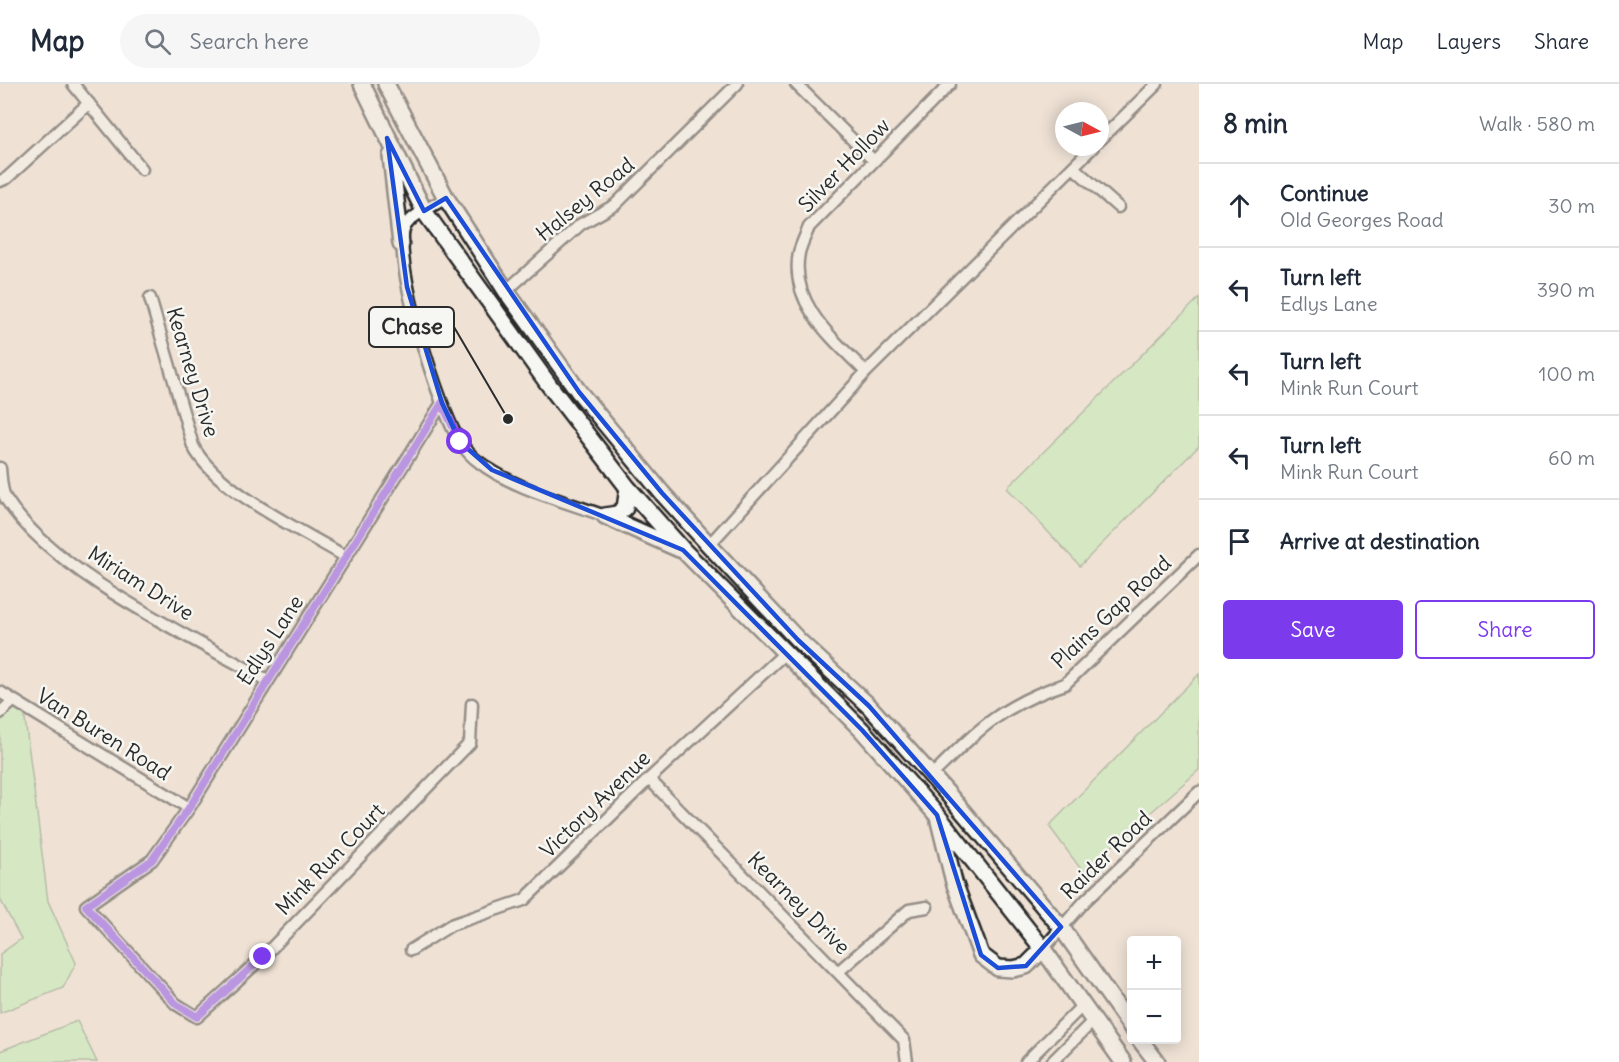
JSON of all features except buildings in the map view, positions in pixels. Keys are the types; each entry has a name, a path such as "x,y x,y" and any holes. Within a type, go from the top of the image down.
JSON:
{"highway":[{"path":"362,84 424,211 522,352 628,488 683,550 862,730 937,815 1043,949 1123,1062"},
{"path":"386,84 445,196 506,291 579,392 662,493 709,545 798,640 869,706 932,776 1061,927 1127,1022"},
{"path":"387,138 396,179 401,244"},
{"path":"605,516 626,508 628,488"},
{"path":"605,516 683,550"},
{"path":"786,652 798,640"},
{"path":"937,815 954,882 981,955 998,968 1013,969 1026,966 1043,949"},
{"path":"1143,1044 1157,1062"}],"street":[{"path":"73,84 142,169"},
{"name":"Halsey Road","path":"506,291 581,224 615,205 736,84"},
{"path":"796,84 874,161"},
{"name":"Silver Hollow","path":"866,372 820,326 805,303 798,274 799,252 809,227 950,84"},
{"path":"1109,131 1156,84"},
{"path":"0,181 7,178 88,103"},
{"path":"709,545 866,372 1084,156"},
{"path":"1073,166 1118,207"},
{"path":"445,196 407,224 401,244 406,287 442,403 460,442 478,462 522,485 605,516"},
{"name":"Kearney Drive","path":"150,298 193,446 201,462 224,484 346,557"},
{"name":"Edlys Lane","path":"86,906 152,860 189,808 442,403"},
{"name":"Miriam Drive","path":"0,468 4,497 31,531 97,583 267,680"},
{"name":"Plains Gap Road","path":"932,776 979,729 1001,712 1038,693 1065,684 1199,555"},
{"name":"Victory Avenue","path":"411,950 451,925 524,900 649,779 786,652"},
{"name":"Van Buren Road","path":"0,692 189,808"},
{"path":"0,713 13,701"},
{"name":"Mink Run Court","path":"86,906 176,1004 197,1017 263,957 470,743 472,704"},
{"name":"Kearney Drive","path":"649,779 904,1040 908,1062"},
{"name":"Raider Road","path":"1043,949 1061,927 1199,792"},
{"path":"839,971 909,910 927,907"},
{"path":"1026,1062 1082,1006"},
{"path":"1052,1062 1093,1021"}],"highlighted area":[{"path":"387,138 424,211 446,198 579,392 662,493 798,640 869,706 1061,927 1026,966 998,968 981,955 937,815 862,730 683,550 492,470 460,442 442,403 407,287"}],"green space":[{"path":"1199,298 1199,446 1080,566 1007,488"},
{"path":"1199,674 1199,770 1083,872 1049,826"},
{"path":"10,702 24,711 48,901 76,963 63,988 0,1013 0,954 21,939 0,899 0,711"},
{"path":"77,1021 97,1062 0,1062 0,1051"}],"place":[{"name":"Chase","path":"508,419"}],"route":[{"path":"263,957 197,1017 176,1004 86,906 152,860 189,808 442,403 460,442"}]}
